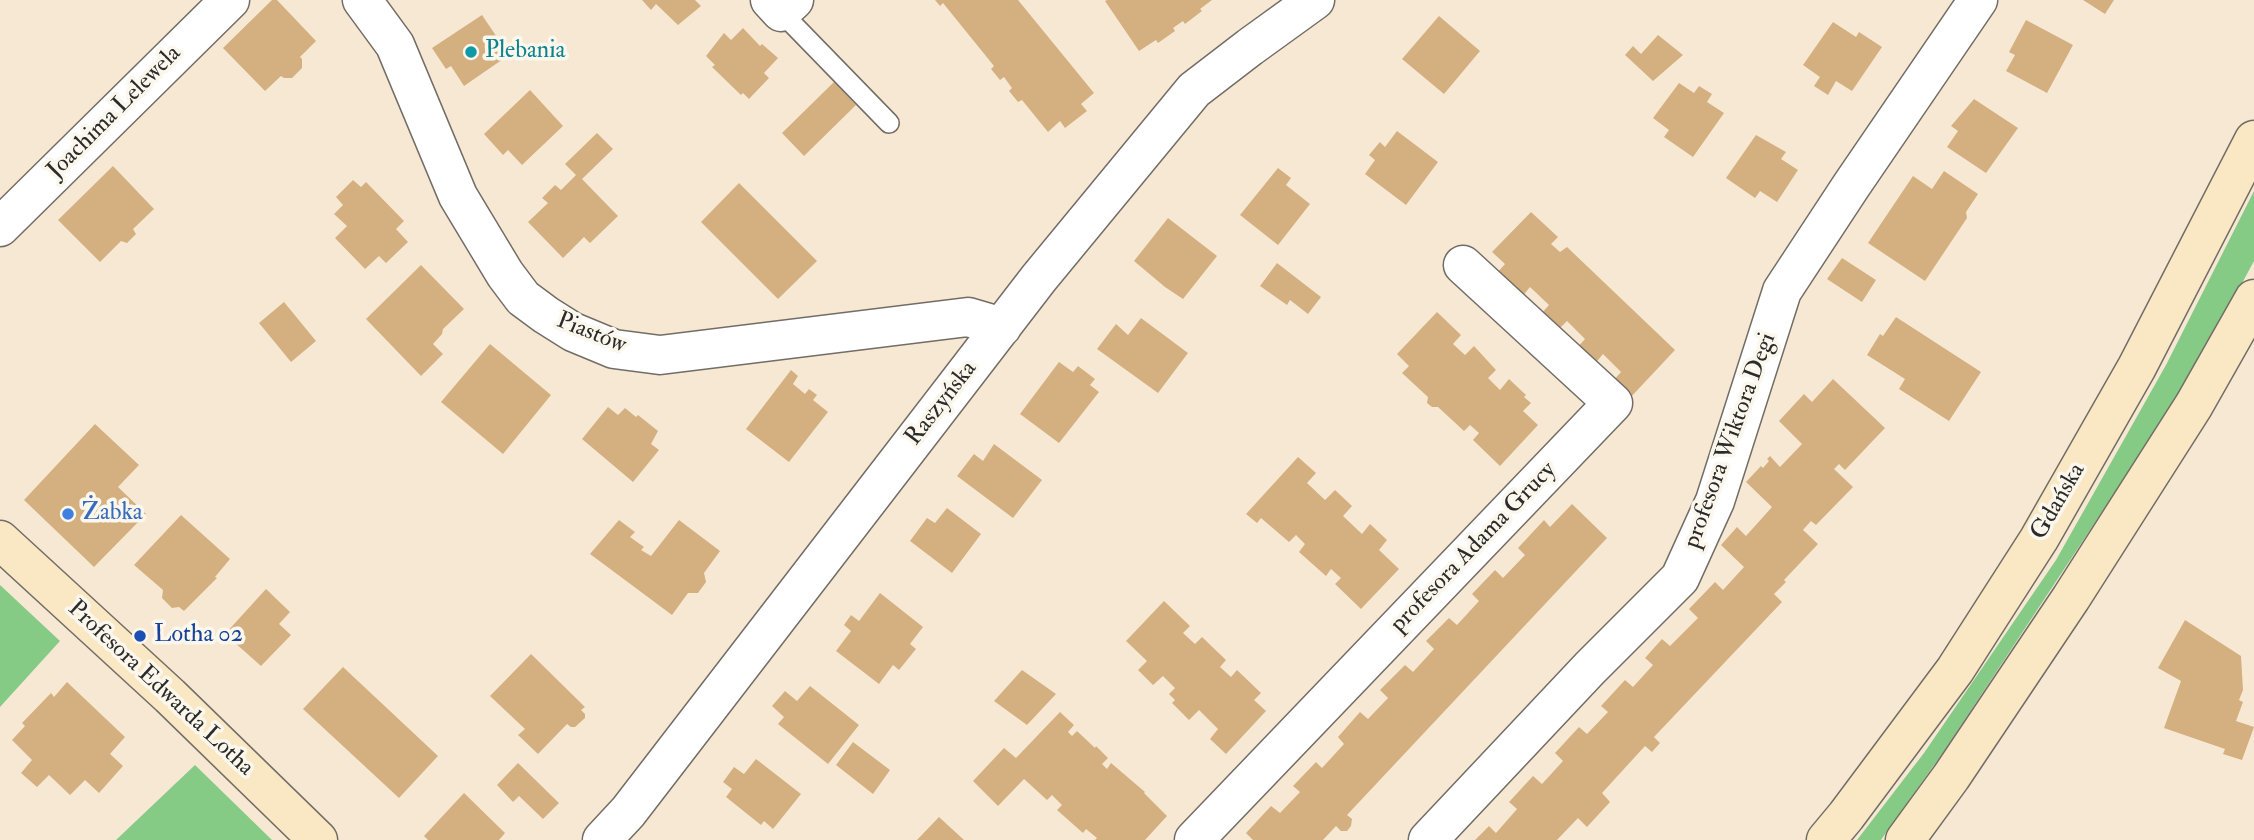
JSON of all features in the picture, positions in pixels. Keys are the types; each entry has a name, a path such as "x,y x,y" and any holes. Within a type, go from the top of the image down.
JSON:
{"main road":[{"name":"Gdańska","path":"1826,840 1955,670 2039,539 2137,367 2254,140"},
{"path":"1905,840 2042,643 2194,405 2254,299"},
{"name":"Profesora Edwarda Lotha","path":"0,540 170,696 318,840"}],"street":[{"name":"Joachima Lelewela","path":"0,227 230,0"},
{"name":"Piastów","path":"362,0 395,45 458,196 505,274 523,298 573,332 614,349 660,355 968,317 1002,327"},
{"name":"Raszyńska","path":"602,840 628,812 1002,327 1194,90 1315,0"},
{"name":"profesora Wiktora Degi","path":"1428,840 1590,668 1680,579 1715,501 1783,291 1978,0"},
{"name":"profesora Adama Grucy","path":"1197,839 1613,403 1463,265"}],"lane":[{"path":"781,4 889,123"}],"green space":[{"path":"2254,191 2254,261 2193,374 1944,751 1881,840 1857,840 1924,753 2056,560 2166,365"},
{"path":"0,585 60,641 0,707"},
{"path":"195,765 272,840 116,840"}],"building":[{"path":"272,0 277,0 316,41 300,57 302,68 292,78 281,76 265,91 223,48"},
{"path":"642,0 695,0 701,6 678,25 656,4 651,10"},
{"path":"935,0 1018,0 1094,93 1081,104 1087,111 1065,128 1060,121 1048,132 1022,100 1018,102 1009,91 1012,88 1004,77 1000,80 991,69 994,66 943,3 940,6"},
{"path":"1212,0 1185,24 1183,21 1173,28 1175,31 1158,43 1156,40 1139,51 1105,1"},
{"path":"2083,0 2114,0 2105,14"},
{"name":"Plebania","path":"482,15 509,55 464,86 451,66 446,69 432,48"},
{"path":"1439,16 1480,51 1444,94 1402,59"},
{"path":"2026,20 2073,45 2047,93 2006,71 2015,55 2009,52"},
{"path":"1833,22 1856,37 1859,32 1882,47 1852,91 1836,81 1828,95 1814,86 1820,77 1803,65"},
{"path":"743,28 760,46 762,44 778,58 764,73 769,78 749,99 743,93 741,95 712,67 715,65 706,56 724,33 731,40"},
{"path":"1658,35 1683,55 1653,81 1625,55 1633,46 1641,54"},
{"path":"834,82 856,105 804,156 782,133"},
{"path":"1679,83 1694,93 1699,86 1712,94 1707,102 1724,113 1693,157 1664,137 1669,130 1653,118"},
{"path":"530,90 563,126 522,165 508,150 503,155 484,134"},
{"path":"1974,99 2018,128 1986,173 1947,147 1958,131 1951,126"},
{"path":"1397,131 1438,162 1406,205 1365,174 1375,160 1369,155 1380,142 1385,147"},
{"path":"597,133 613,149 582,179 618,216 590,243 584,237 563,258 528,222 548,203 542,198 555,185 561,190 576,175 565,164"},
{"path":"1756,135 1786,152 1781,159 1798,170 1777,202 1760,191 1755,198 1726,178"},
{"path":"113,166 154,209 133,229 136,234 127,243 121,241 100,262 58,220"},
{"path":"1278,168 1291,178 1286,185 1310,204 1278,245 1240,215"},
{"path":"1944,171 1978,194 1966,212 1967,218 1925,281 1868,243 1913,176 1932,189"},
{"path":"353,180 361,187 366,182 404,221 396,229 408,242 386,263 379,256 365,269 335,238 347,226 334,214 343,205 336,197"},
{"path":"739,183 817,261 778,299 701,222"},
{"path":"1531,212 1558,237 1551,244 1560,252 1567,247 1675,350 1630,398 1612,382 1621,372 1603,354 1594,365 1577,348 1585,339 1567,321 1557,331 1540,315 1549,305 1530,287 1521,298 1496,274 1505,264 1492,252"},
{"path":"1168,218 1217,256 1183,299 1134,261"},
{"path":"1842,258 1876,280 1862,302 1827,279"},
{"path":"1277,263 1321,297 1308,314 1290,300 1287,305 1260,286"},
{"path":"421,265 464,309 443,329 433,344 443,354 421,376 366,319"},
{"path":"284,302 316,341 291,362 259,323"},
{"path":"1437,312 1461,335 1453,344 1465,355 1474,346 1496,370 1488,378 1500,390 1509,379 1531,403 1523,411 1538,425 1500,466 1473,440 1479,433 1470,425 1464,431 1438,407 1432,407 1427,403 1428,397 1402,373 1409,366 1397,354"},
{"path":"1896,317 1981,372 1949,421 1899,389 1905,379 1867,355 1880,334 1883,336"},
{"path":"1141,318 1188,353 1158,393 1097,349 1116,324 1128,335"},
{"path":"490,344 551,395 503,454 441,402"},
{"path":"1059,362 1073,372 1078,366 1095,379 1090,385 1099,392 1059,443 1020,414"},
{"path":"791,370 798,376 793,384 805,394 809,389 817,395 813,400 828,412 789,462 746,429"},
{"path":"1833,379 1885,428 1845,470 1839,464 1834,469 1853,487 1816,525 1811,521 1803,530 1818,544 1774,594 1782,602 1654,737 1660,743 1652,752 1645,746 1602,793 1610,802 1587,827 1578,818 1557,840 1475,840 1489,826 1496,833 1517,809 1509,802 1533,776 1542,784 1563,761 1555,753 1579,727 1587,734 1608,712 1601,706 1625,680 1633,687 1653,665 1645,658 1662,639 1670,646 1698,618 1689,609 1715,582 1723,590 1744,567 1721,545 1737,527 1746,536 1772,507 1746,482 1761,466 1763,468 1770,456 1780,467 1802,444 1779,421 1804,394 1812,402"},
{"path":"608,407 618,415 625,408 658,431 651,444 659,450 633,482 582,439"},
{"path":"95,424 139,465 118,487 146,514 94,567 24,500"},
{"path":"994,444 1042,480 1013,518 957,476 974,454 983,461"},
{"path":"1298,457 1316,473 1307,483 1325,500 1335,490 1352,506 1343,516 1362,534 1370,524 1387,540 1379,550 1399,569 1361,609 1335,584 1341,578 1331,569 1326,576 1299,552 1305,544 1296,535 1289,542 1261,518 1257,523 1246,514"},
{"path":"1572,504 1607,538 1347,815 1352,819 1347,831 1341,831 1336,826 1323,840 1253,840 1246,833 1271,806 1280,813 1300,792 1293,786 1316,762 1322,768 1344,744 1338,737 1360,712 1368,719 1388,698 1380,690 1405,665 1413,672 1434,649 1426,641 1449,618 1457,625 1479,601 1472,594 1495,570 1503,578 1525,555 1518,548 1544,520 1550,527"},
{"path":"947,508 981,534 952,573 910,541 927,518 935,523"},
{"path":"181,515 230,559 215,577 217,578 184,611 179,607 172,608 162,598 163,590 134,565"},
{"path":"619,520 635,532 630,537 644,547 641,550 651,556 679,520 720,551 704,573 706,582 698,593 688,593 672,615 590,554"},
{"path":"266,589 290,612 279,624 291,635 261,666 225,634"},
{"path":"880,593 923,627 910,644 916,649 899,670 893,665 879,684 836,651 851,631 844,625 851,615 859,621"},
{"path":"1164,601 1190,626 1183,633 1195,644 1202,637 1226,660 1220,667 1231,677 1237,670 1261,693 1254,700 1266,711 1226,754 1210,739 1218,729 1199,710 1189,720 1172,703 1175,700 1169,694 1175,688 1163,676 1153,685 1138,670 1147,661 1126,641"},
{"path":"2185,620 2241,656 2243,690 2239,700 2243,702 2236,721 2254,727 2242,760 2223,754 2225,749 2164,728 2181,681 2158,668"},
{"path":"531,654 585,707 581,710 585,718 575,727 567,724 538,754 518,735 525,729 490,696"},
{"path":"343,667 438,756 399,798 303,709"},
{"path":"1022,670 1056,694 1027,725 994,701"},
{"path":"67,682 125,737 110,754 123,766 99,793 85,780 70,795 49,775 37,787 21,773 32,760 12,740 25,726 22,723 51,693 54,697"},
{"path":"810,686 859,725 828,764 778,724 784,717 772,706 785,691 797,701"},
{"path":"1060,712 1074,725 1068,732 1072,736 1077,731 1095,748 1096,746 1108,758 1102,764 1107,769 1111,763 1145,792 1167,816 1145,840 1095,840 1097,838 1086,829 1083,833 1057,810 1062,805 1052,795 1047,800 1024,779 998,806 973,781 1004,748 1016,758"},
{"path":"853,742 890,770 873,794 836,765"},
{"path":"756,759 801,794 773,829 764,821 761,825 726,797 732,789 723,782 734,767 744,774"},
{"path":"518,763 559,803 543,819 519,796 513,802 497,785"},
{"path":"464,793 505,833 499,840 428,840 424,836"},
{"path":"939,817 964,840 917,840"}],"place":[{"name":"Plebania","path":"471,52"},
{"name":"Żabka","path":"68,514"},
{"name":"Lotha 02","path":"140,636"}]}
